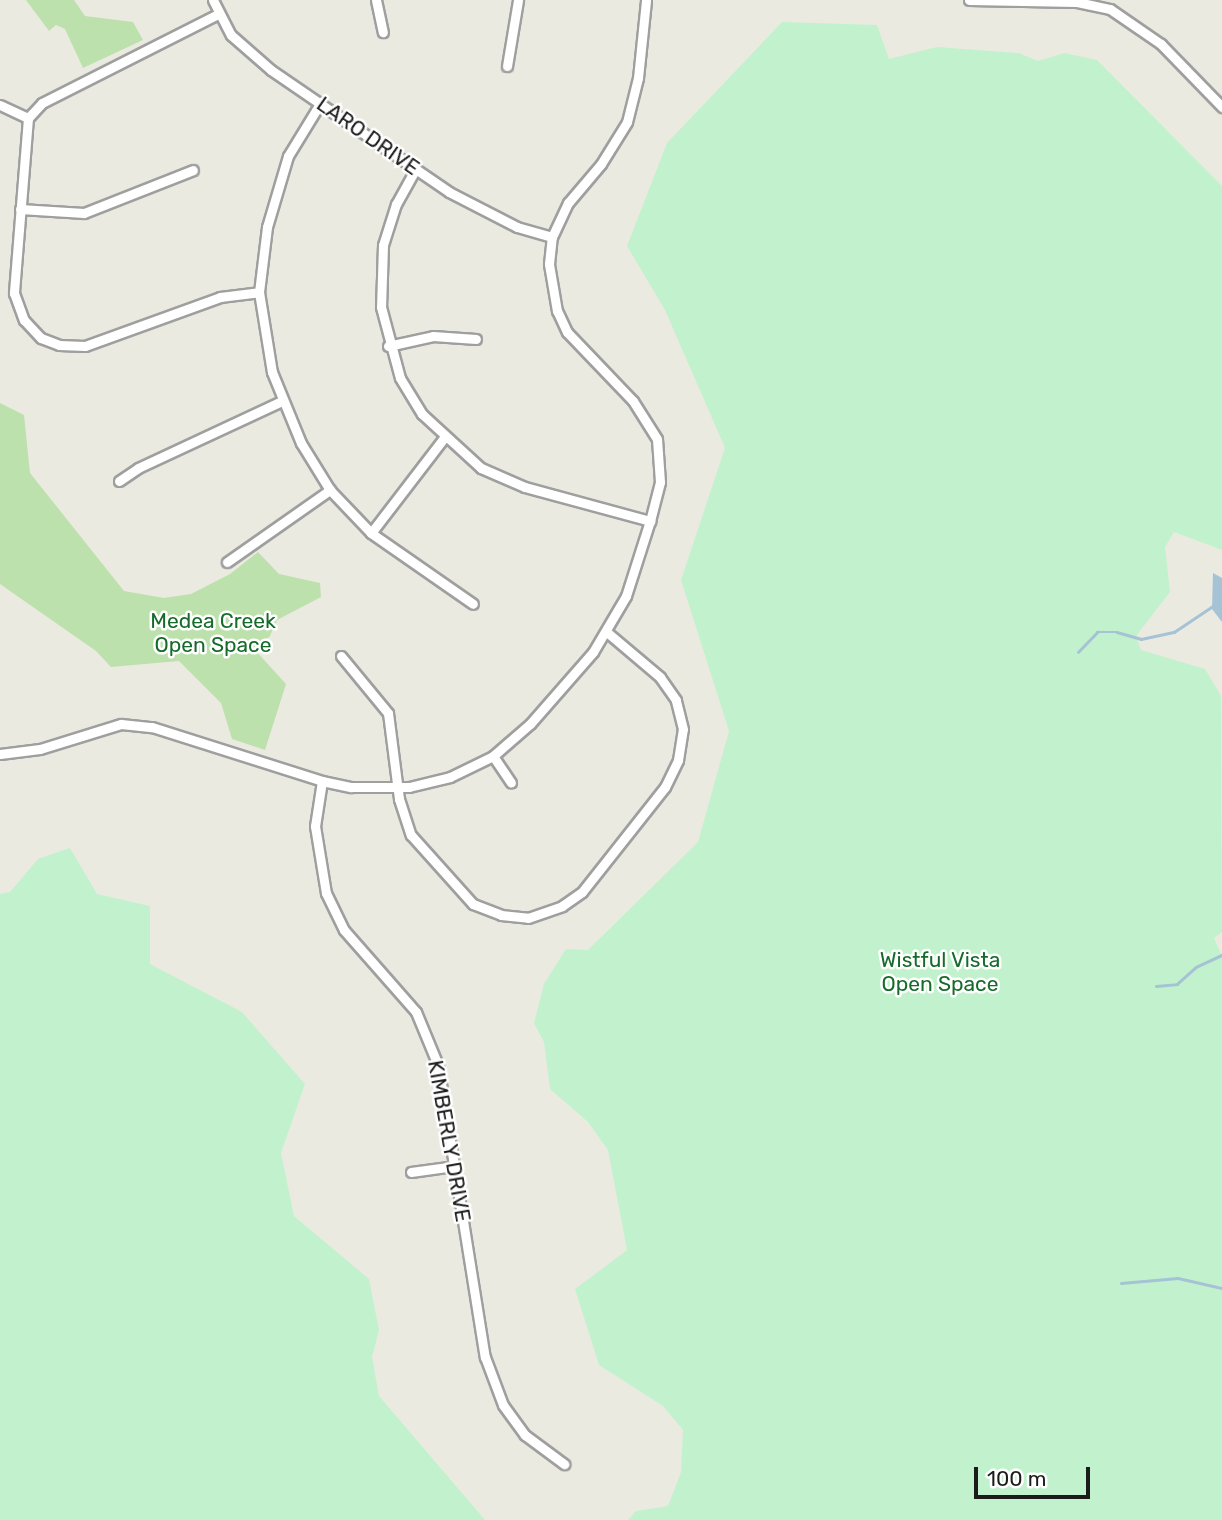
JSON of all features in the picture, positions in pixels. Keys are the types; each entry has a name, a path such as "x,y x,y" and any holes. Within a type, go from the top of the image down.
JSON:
{"street":[{"name":"LARO DRIVE","path":"213,0 216,15 251,55 415,170 483,211 552,237"},
{"path":"376,0 383,32"},
{"path":"506,66 518,0"},
{"path":"0,754 40,749 96,729 141,726 322,781 398,788 450,776 493,756 530,724 608,633 626,596 660,482 657,439 633,401 567,332 551,285 552,237 568,203 601,164 627,122 638,78 646,0"},
{"path":"970,0 1112,4 1161,44 1222,107"},
{"path":"216,15 42,103 28,118 13,293 24,320 41,338 59,345 85,346 220,297 259,292"},
{"path":"321,102 288,156 267,227 259,292 272,372 301,443 330,490 371,533 473,604"},
{"path":"0,105 28,118"},
{"path":"20,209 84,213 193,170"},
{"path":"415,170 396,204 383,245 381,307 388,346 422,414 444,438 481,468 526,488 650,521"},
{"path":"388,346 433,336 476,339"},
{"path":"119,481 138,468 282,401"},
{"path":"371,533 444,438"},
{"path":"226,562 330,490"},
{"path":"341,656 388,713 398,788 411,835 473,904 501,915 528,918 562,906 582,892 665,787 678,760 683,729 676,700 660,677 608,633"},
{"path":"493,756 511,783"},
{"name":"KIMBERLY DRIVE","path":"322,781 315,826 326,893 344,930 399,988 424,1026 438,1065 485,1357 503,1405 525,1434 564,1464"},
{"path":"411,1172 454,1166"}],"green space":[{"path":"26,0 74,0 85,16 133,22 143,40 83,68 65,29 56,25 49,31"},
{"name":"Wistful Vista Open Space","path":"782,22 877,25 889,59 937,47 1019,53 1038,61 1064,53 1097,60 1222,186 1222,550 1174,532 1165,547 1170,592 1136,636 1141,650 1205,669 1221,696 1222,932 1214,938 1222,956 1222,1520 628,1520 636,1511 668,1506 681,1472 683,1430 663,1406 599,1365 575,1289 627,1250 608,1150 588,1122 550,1089 544,1042 534,1023 544,984 566,949 588,950 698,842 729,731 681,580 725,448 665,310 627,246 667,143"},
{"name":"Medea Creek Open Space","path":"0,403 24,415 30,473 124,591 164,598 191,594 230,574 258,552 279,574 320,583 321,597 277,620 270,636 255,650 286,684 265,750 232,739 221,703 179,661 111,667 96,651 0,584"},
{"path":"70,848 97,894 150,906 150,964 242,1012 305,1084 281,1153 294,1216 369,1279 379,1330 372,1357 379,1396 485,1520 0,1520 0,894 10,892 38,859"}],"water":[{"path":"1213,573 1222,578 1222,622 1212,609"}],"waterway":[{"path":"1078,652 1097,632 1117,632 1141,639 1174,632 1213,606"},
{"path":"1156,986 1177,984 1196,967 1222,955"},
{"path":"1121,1283 1178,1278 1222,1288"}]}
